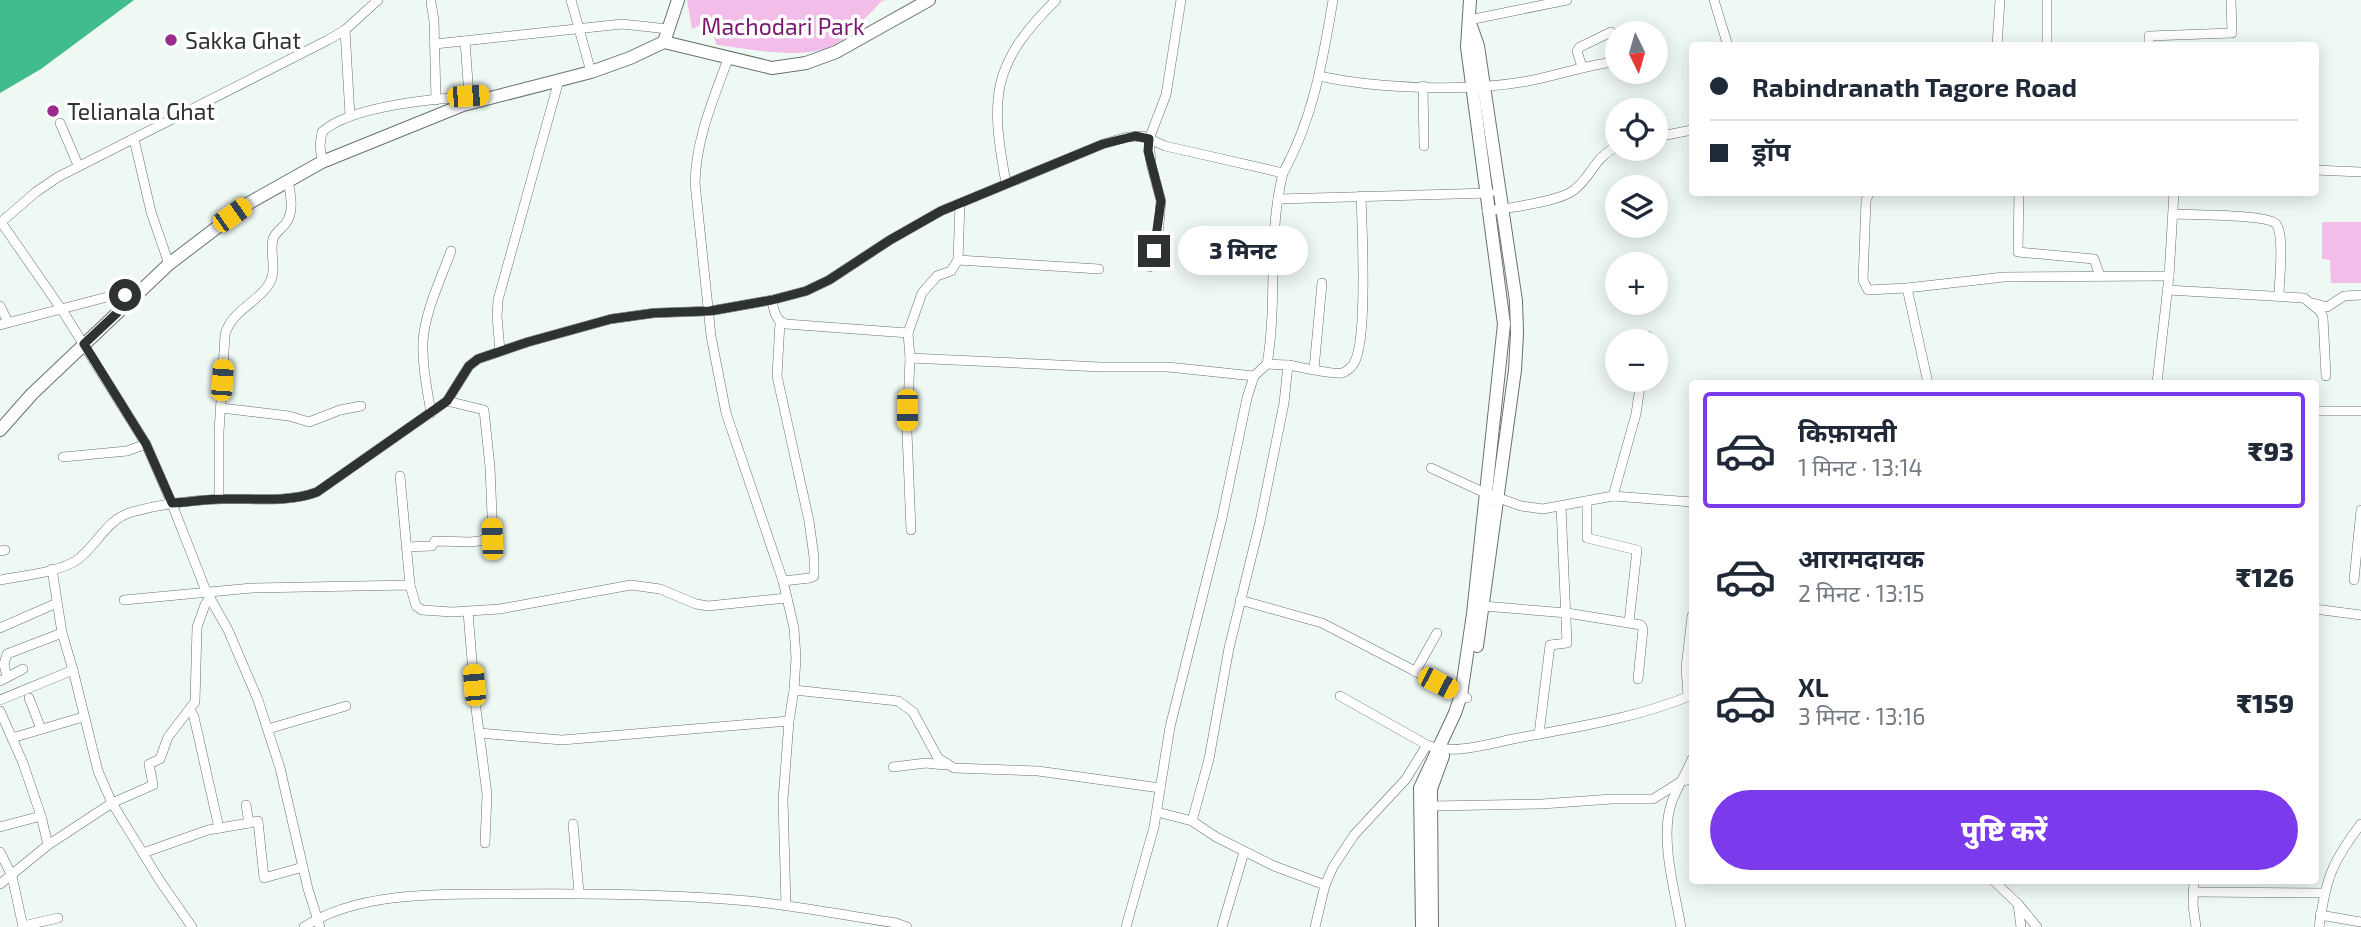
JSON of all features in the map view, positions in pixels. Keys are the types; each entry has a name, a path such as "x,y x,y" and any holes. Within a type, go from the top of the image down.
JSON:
{"street":[{"path":"318,923 268,729 245,668 208,594 146,444 62,310 0,222 36,192 78,165 345,30 378,0"},
{"path":"571,0 591,72"},
{"path":"0,430 33,394 169,264 249,203 322,162 463,105 591,72 630,58 666,35 678,0"},
{"path":"435,44 622,23 666,35 728,59 772,68 788,67 836,52 929,0"},
{"path":"1006,183 996,124 999,88 1012,54 1032,25 1056,0"},
{"path":"1150,267 1158,236 1161,201 1148,151 1149,139 1166,95 1181,0"},
{"path":"1267,365 1274,306 1273,250 1278,200 1283,173 1302,135 1319,76 1333,0"},
{"path":"1422,927 1420,788 1472,678 1483,606 1504,324 1487,211 1492,192 1478,87 1467,47 1470,0"},
{"path":"1469,20 1567,0"},
{"path":"1714,0 1727,42"},
{"path":"1997,42 2000,0"},
{"path":"2046,42 2048,0"},
{"path":"2149,42 2149,36 2232,33 2231,0"},
{"path":"431,2 436,100"},
{"path":"345,30 350,116"},
{"path":"1582,66 1577,51 1605,35"},
{"path":"465,41 468,96"},
{"path":"728,59 700,139 695,164 696,205 711,336 726,413 783,581 794,628 794,690 783,800 786,906"},
{"path":"1319,76 1352,83 1478,87 1529,81 1582,66 1605,63"},
{"path":"500,351 498,300 559,80"},
{"path":"1423,86 1424,146"},
{"path":"322,162 322,132 350,116 436,100 502,94"},
{"path":"60,123 78,165"},
{"path":"1668,135 1689,132"},
{"path":"0,580 52,569 79,559 115,519 129,513 172,503 305,497 317,492 447,401 469,366 478,359 611,319 654,313 710,311 806,291 829,280 890,240 960,203 1119,139 1135,136 1165,146 1283,173"},
{"path":"134,139 151,212 169,264"},
{"path":"1487,211 1569,193 1605,154"},
{"path":"2319,170 2361,172"},
{"path":"219,499 220,408 227,328 267,287 273,275 274,237 287,222 290,212 288,180"},
{"path":"1278,200 1492,192"},
{"path":"1464,696 1473,614 1517,341 1516,301 1502,209 1492,192"},
{"path":"1126,927 1157,812 1170,727 1254,376 1267,365 1288,365 1340,373 1355,363 1363,280 1361,196"},
{"path":"1868,196 1865,285 1868,290 2004,277 2169,276"},
{"path":"2019,196 2018,253 2094,259 2100,276"},
{"path":"2157,380 2168,290 2174,196"},
{"path":"911,530 907,432 908,333 922,293 937,276 951,271 958,260 960,203"},
{"path":"2173,214 2258,217 2275,222 2280,239 2278,296"},
{"path":"431,413 423,339 451,251"},
{"path":"958,260 1099,269"},
{"path":"1314,369 1322,283"},
{"path":"1907,288 1927,380"},
{"path":"2168,290 2304,298 2320,311 2324,323 2326,376"},
{"path":"2311,303 2327,307 2344,296 2361,295"},
{"path":"0,306 4,323 110,296 134,297"},
{"path":"772,300 774,314 780,322 777,367 779,392 809,521 814,557 814,576 783,581"},
{"path":"780,322 908,333"},
{"path":"909,358 1101,367 1168,367 1254,376"},
{"path":"1192,821 1209,760 1223,673 1277,438 1288,365"},
{"path":"1613,496 1636,414 1639,392"},
{"path":"406,547 432,546 435,541 471,542 492,539 490,467 484,411 447,401"},
{"path":"220,408 289,416 309,422 340,410 361,406"},
{"path":"2319,411 2361,411"},
{"path":"63,457 127,451 146,444"},
{"path":"1431,468 1491,495 1534,508 1543,509 1613,496 1689,502"},
{"path":"400,476 410,584 414,601 422,610 468,612 551,601 631,585 660,589 709,607 787,598"},
{"path":"1587,501 1587,538 1637,550 1629,622"},
{"path":"1539,734 1550,645 1567,643 1561,506"},
{"path":"2354,580 2361,510"},
{"path":"52,569 62,634 97,771 112,803 192,927"},
{"path":"124,600 410,584"},
{"path":"0,884 48,845 112,803 153,785 149,764 160,759 168,737 195,702 197,627 208,594"},
{"path":"1240,600 1322,623 1464,696"},
{"path":"0,628 57,603"},
{"path":"1483,606 1567,613 1629,622 1643,627 1638,679"},
{"path":"2319,609 2361,615"},
{"path":"468,612 487,794 485,842"},
{"path":"1415,672 1437,633"},
{"path":"3,679 7,654 62,634"},
{"path":"1689,642 1686,668 1689,689"},
{"path":"3,679 23,669"},
{"path":"0,700 73,670"},
{"path":"794,690 898,701 914,712 932,749 946,765"},
{"path":"1340,696 1437,748 1539,734 1622,717 1689,696"},
{"path":"29,698 41,730"},
{"path":"268,729 346,706"},
{"path":"190,709 219,828"},
{"path":"0,711 41,816 48,845"},
{"path":"12,738 83,717"},
{"path":"479,733 562,740 789,721"},
{"path":"1432,927 1431,789 1437,748"},
{"path":"1315,927 1325,885 1348,844 1437,748"},
{"path":"893,766 926,763 954,768 1038,771 1160,788"},
{"path":"1681,927 1672,877 1668,832 1670,806 1689,766"},
{"path":"1432,806 1653,799 1689,780"},
{"path":"246,805 249,823"},
{"path":"1157,812 1192,821 1244,852 1325,885"},
{"path":"0,827 41,816"},
{"path":"143,853 208,830 258,821 264,878 303,867"},
{"path":"573,824 579,893"},
{"path":"2319,927 2324,892 2336,859 2361,824"},
{"path":"0,852 12,876 23,926 58,918"},
{"path":"1222,927 1244,852"},
{"path":"1997,884 2037,927"},
{"path":"2194,884 2196,927"},
{"path":"2193,892 2324,892"},
{"path":"304,927 318,923 337,911 399,897 579,893 686,897 786,906 907,927"},
{"path":"2018,904 2021,927"},
{"path":"2320,915 2361,922"}],"green space":[{"name":"Machodari Park","path":"687,0 887,0 882,1 842,40 830,47 799,53 782,53 717,45 708,22 692,29"},
{"path":"2322,222 2361,222 2361,283 2331,283 2330,260 2322,259"}],"shaded area":[{"path":"0,0 134,0 41,69 0,93"}],"place":[{"name":"Sakka Ghat","path":"171,40"},
{"name":"Telianala Ghat","path":"53,111"}],"route":[{"path":"125,295 134,297 84,344 146,444 172,503 290,498 305,497 327,487 447,401 469,366 478,359 611,319 654,313 710,311 806,291 829,280 914,225 941,211 1103,144 1127,137 1143,136 1149,139 1148,151 1161,201 1154,251"}]}
